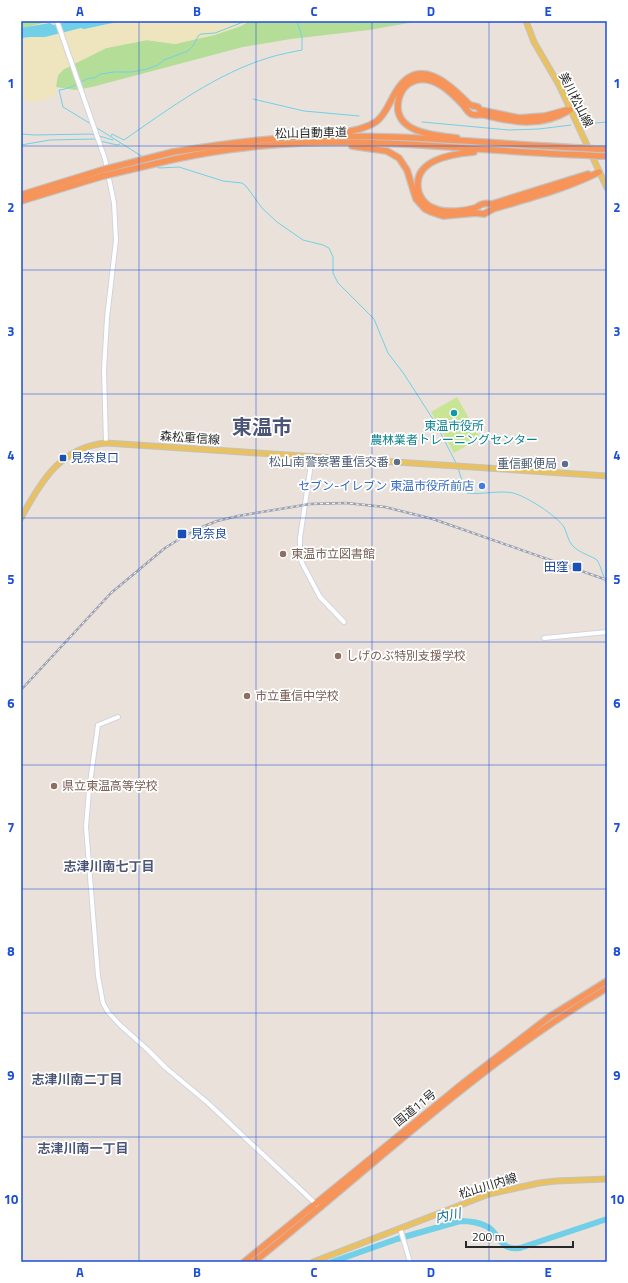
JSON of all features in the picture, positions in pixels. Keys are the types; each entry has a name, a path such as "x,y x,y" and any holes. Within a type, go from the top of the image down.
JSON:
{"highway":[{"path":"329,140 376,121 385,111 402,83 412,76 419,75 431,75 440,79 451,86 470,105 484,111 519,118 545,116 570,110"},
{"path":"503,144 431,134 414,130 399,116 398,104 401,93 404,88 414,81 432,81 442,86 472,115 481,114 521,122 546,120 560,116 570,110"},
{"name":"松山自動車道","path":"21,195 173,152 239,142 271,139 426,139 607,149"},
{"path":"329,140 387,151 394,154 404,163 416,199 431,212 443,216 476,213 484,214 493,209 576,183 599,172"},
{"name":"松山自動車道","path":"21,201 103,173 240,148 329,140 607,156"},
{"path":"488,150 443,157 429,164 420,173 419,180 418,188 424,202 435,209 443,211 477,208 483,204 492,204 599,172"},
{"name":"国道11号","path":"256,1261 426,1112 550,1017 607,981"},
{"name":"国道11号","path":"244,1262 507,1055 557,1019 607,988"}],"main road":[{"name":"美川松山線","path":"526,21 534,42 559,85 607,188"},
{"name":"森松重信線","path":"21,518 38,488 53,468 71,455 92,446 106,443 607,476"},
{"name":"松山川内線","path":"313,1262 471,1200 503,1190 556,1181 607,1179"}],"street":[{"path":"57,21 105,159 110,178 116,216 114,260 107,318 104,370 106,443"},
{"path":"312,457 300,538 300,556 302,563 320,597 344,622"},
{"path":"544,638 607,632"},
{"path":"118,717 98,725 89,790 86,827 98,976 103,1003 108,1012 120,1025 166,1068 208,1103 317,1206"},
{"path":"400,1228 410,1262"}],"green space":[{"path":"28,21 51,21 32,26 21,41 21,23"},
{"path":"249,21 420,21 369,30 291,39 243,47 92,87 75,90 56,87 58,75 64,69 106,48 147,40 175,44 241,26"},
{"path":"457,397 480,438 454,453 431,412"}],"sand":[{"path":"51,21 249,21 241,26 215,35 175,44 147,40 106,48 64,69 58,75 56,83 56,96 35,102 21,101 21,41 32,26"}],"water":[{"path":"71,21 122,21 84,29 81,28 45,37 21,38 21,28 50,23 53,25"}],"waterway":[{"path":"81,82 101,74 132,72 158,65 164,60 188,51 201,34 215,33 246,21"},
{"path":"111,136 112,134 124,140 194,92 232,72 271,57 302,50 302,37 297,21"},
{"path":"78,84 59,90 63,107 91,124"},
{"path":"253,99 304,111 359,116"},
{"path":"422,122 509,130 539,129 571,125"},
{"path":"584,124 607,122"},
{"path":"97,128 143,157"},
{"path":"21,134 94,135"},
{"path":"99,136 113,140"},
{"path":"21,145 50,140 95,139"},
{"path":"100,141 117,145 120,144"},
{"path":"156,166 159,168 179,167 223,181 242,183 246,186 262,208 277,222 303,240 329,248 333,257 333,273 338,283 374,319 388,353 404,374 436,424 456,463"},
{"path":"458,468 467,493 513,493 533,502 555,517 564,527 571,544 579,551 597,560 607,586"},
{"name":"内川","path":"332,1262 397,1239 460,1221 474,1222 488,1227 501,1242 508,1247 520,1248 607,1219"}],"railway":[{"path":"21,690 111,593 165,548 202,527 217,521 238,516 310,504 346,503 385,507 433,519 607,580"}],"place":[{"name":"東温市役所 農林業者トレーニングセンター","path":"454,413"},
{"name":"見奈良口","path":"63,458"},
{"name":"松山南警察署重信交番","path":"397,462"},
{"name":"重信郵便局","path":"565,464"},
{"name":"セブン-イレブン 東温市役所前店","path":"482,486"},
{"name":"見奈良","path":"182,534"},
{"name":"東温市立図書館","path":"283,554"},
{"name":"田窪","path":"577,567"},
{"name":"しげのぶ特別支援学校","path":"338,656"},
{"name":"市立重信中学校","path":"247,696"},
{"name":"県立東温高等学校","path":"54,786"}],"district":[{"name":"東温市","path":"262,427"},
{"name":"志津川南七丁目","path":"109,866"},
{"name":"志津川南二丁目","path":"77,1079"},
{"name":"志津川南一丁目","path":"83,1148"}]}
